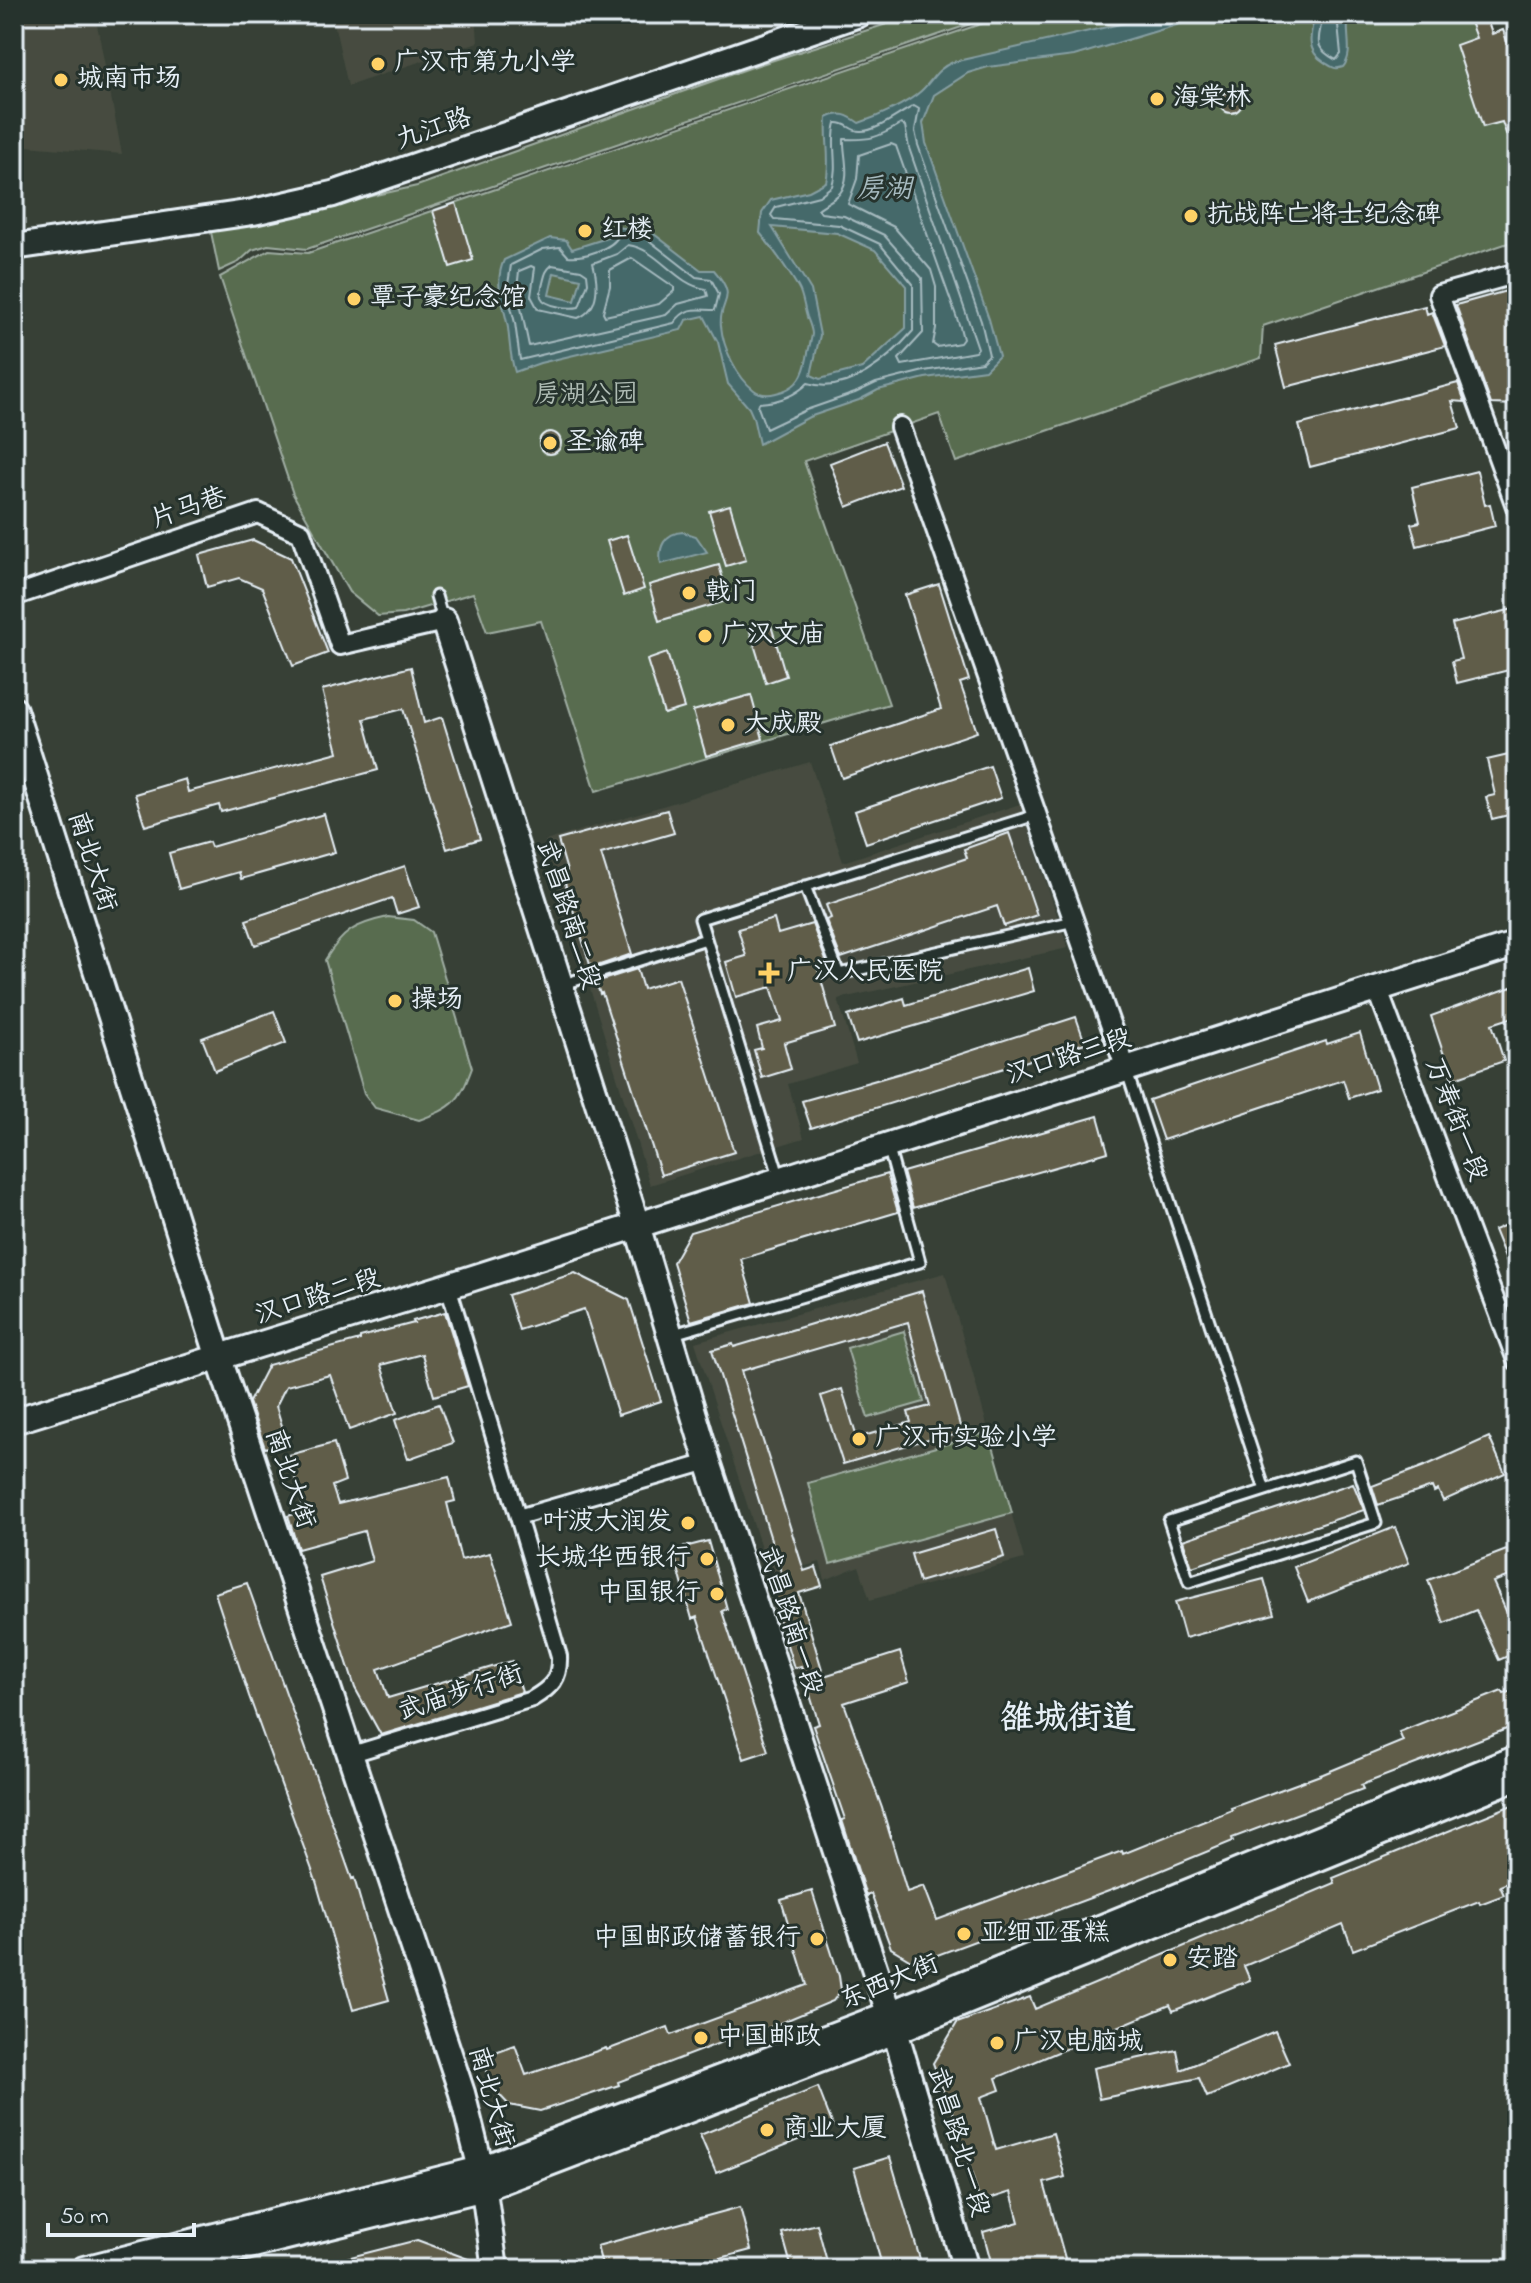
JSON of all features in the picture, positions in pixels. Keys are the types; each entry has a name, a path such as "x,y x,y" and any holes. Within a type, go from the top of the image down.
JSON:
{"street":[{"name":"九江路","path":"14,247 253,212 333,194 859,14"},
{"path":"1517,273 1439,295 1517,509"},
{"path":"900,427 1126,1069"},
{"name":"片马巷","path":"14,596 258,513 301,533 340,645 444,621"},
{"name":"武昌路南二段","path":"444,621 637,1225"},
{"name":"南北大街","path":"14,710 219,1358 462,2093 483,2179 495,2269"},
{"name":"汉口路三段","path":"637,1225 1517,944"},
{"name":"万寿街一段","path":"1377,988 1517,1360"},
{"name":"汉口路二段","path":"14,1421 637,1225"},
{"name":"武昌路南一段","path":"637,1225 708,1462 892,2022"},
{"name":"武庙步行街","path":"352,1754 532,1699 550,1688 560,1673 559,1656 448,1286"},
{"path":"518,1517 708,1462"},
{"name":"东西大街","path":"892,2022 1517,1758"},
{"name":"东西大街","path":"157,2269 483,2179 1517,1777"},
{"name":"武昌路北一段","path":"892,2022 966,2269"},
{"name":"东西大街","path":"84,2269 483,2179"}],"lane":[{"path":"436,596 444,621"},
{"path":"780,1179 700,919 1037,815"},
{"path":"805,886 839,974 1074,921"},
{"path":"560,985 706,939"},
{"path":"1126,1069 1265,1490"},
{"path":"670,1335 920,1262 887,1145"},
{"path":"1356,1461 1376,1523 1189,1582 1169,1521 1265,1490 1356,1461"}],"shaded area":[{"name":"城南市场","path":"14,14 95,14 122,154 14,145"},
{"name":"广汉市第九小学","path":"332,14 476,14 478,42 348,86"},
{"name":"广汉人民医院","path":"810,762 843,862 1020,804 1068,948 838,999 857,1063 788,1084 804,1138 650,1185 545,841"},
{"name":"广汉市实验小学","path":"945,1273 1024,1559 870,1600 859,1566 825,1580 820,1562 770,1576 695,1342"}],"green space":[{"path":"918,14 1000,14 307,249 268,245 252,250 239,262 219,271 211,232 417,186 755,66"},
{"name":"房湖公园","path":"1010,14 1485,14 1492,34 1503,30 1517,71 1517,240 1263,326 1261,358 956,462 939,414 804,461 889,704 596,791 541,621 487,632 473,593 403,614 378,616 349,592 293,494 220,277 269,250 308,253"},
{"name":"操场","path":"388,917 414,920 431,932 472,1068 454,1102 419,1120 375,1108 364,1093 325,960 351,930"},
{"path":"904,1331 924,1402 868,1418 847,1348"},
{"path":"989,1432 1012,1513 830,1564 808,1483"}],"water":[{"name":"房湖","path":"1164,14 1213,14 1074,56 988,67 968,73 934,95 923,123 926,143 989,319 999,356 985,370 925,378 878,390 809,417 759,444 753,417 728,384 718,342 704,316 686,320 681,330 540,363 515,372 499,286 504,260 550,238 566,240 572,249 610,237 606,226 650,231 701,270 714,270 726,288 721,326 737,370 761,394 776,393 793,386 804,369 812,330 798,287 760,233 762,213 771,200 809,191 826,182 827,118 844,115 859,123 883,114 915,96 939,71 953,62","holes":["772,227 837,233 875,250 906,286 906,328 862,368 820,379 811,375 820,335 811,290","554,273 581,279 575,301 549,295"]},
{"path":"1315,14 1349,14 1349,49 1343,67 1331,67 1314,52 1310,41"},
{"path":"683,532 696,536 707,552 661,564 660,552 664,542 671,535"}],"building":[{"path":"1467,14 1485,14 1492,34 1503,30 1517,70 1515,159 1502,122 1483,127 1456,45 1476,38"},
{"path":"1231,91 1239,94 1242,102 1239,110 1231,113 1223,110 1220,102 1223,94"},
{"path":"456,203 473,260 450,267 433,211"},
{"path":"1517,288 1517,405 1491,404 1456,305"},
{"path":"1425,306 1427,314 1432,312 1445,346 1286,387 1275,345"},
{"path":"1458,383 1465,402 1452,401 1460,428 1310,467 1299,425"},
{"path":"546,432 554,432 561,443 554,454 546,454 539,447 539,439"},
{"path":"884,442 901,486 847,507 830,463"},
{"path":"1477,471 1485,505 1490,504 1495,526 1417,546 1411,524 1420,522 1412,487"},
{"path":"730,505 746,560 726,566 709,511"},
{"path":"627,535 644,589 624,596 607,541"},
{"path":"253,540 291,558 328,653 293,666 262,588 239,578 207,587 199,555"},
{"name":"戟门","path":"719,565 729,600 659,621 649,585"},
{"path":"939,584 969,680 960,683 977,732 842,778 831,746 941,709 905,595"},
{"path":"1517,608 1517,668 1457,683 1452,661 1461,659 1452,624"},
{"path":"770,622 786,676 766,683 749,628"},
{"path":"667,653 684,708 664,714 647,660"},
{"path":"411,667 424,723 442,717 480,839 447,849 403,709 364,719 378,770 221,812 219,805 145,826 135,794 185,779 188,792 338,752 322,690"},
{"name":"大成殿","path":"751,695 763,739 706,756 693,711"},
{"path":"1517,753 1517,813 1492,819 1486,797 1495,795 1487,760"},
{"path":"990,766 1001,798 866,843 855,811"},
{"path":"667,810 674,833 601,854 632,954 591,968 562,873 567,871 558,840"},
{"path":"324,814 335,852 241,879 239,872 179,889 169,853 209,842 211,847"},
{"path":"1009,833 1037,915 1004,926 997,906 841,958 826,920 831,918 826,905 967,858 964,849"},
{"path":"405,866 419,907 397,914 392,898 255,945 246,920"},
{"path":"774,919 778,934 812,924 827,963 817,966 835,1028 784,1043 791,1069 762,1078 754,1050 762,1048 757,1028 782,1021 771,987 736,997 726,962 746,956 738,929"},
{"path":"1028,968 1034,991 857,1043 848,1016 904,998 906,1005"},
{"path":"637,969 643,989 678,978 734,1152 661,1175 596,982"},
{"path":"1517,985 1517,1016 1492,1024 1504,1061 1452,1079 1431,1016"},
{"path":"274,1011 286,1043 215,1071 202,1038"},
{"path":"1076,1017 1085,1043 811,1128 802,1101"},
{"path":"1360,1033 1377,1089 1349,1098 1343,1080 1163,1140 1149,1100 1326,1041 1327,1044"},
{"path":"1098,1116 1108,1152 913,1208 903,1172"},
{"path":"887,1174 898,1212 741,1259 754,1303 691,1321 673,1262 690,1232"},
{"path":"1517,1220 1517,1284 1516,1284 1494,1230"},
{"path":"575,1273 629,1300 661,1401 618,1415 584,1309 519,1330 508,1295"},
{"path":"922,1291 962,1433 938,1439 938,1436 843,1464 821,1396 842,1389 857,1438 911,1422 908,1412 930,1406 908,1322 741,1371 804,1571 816,1567 822,1586 799,1593 824,1676 900,1652 909,1682 844,1703 882,1808 907,1892 924,1886 937,1920 1122,1851 1123,1854 1231,1808 1323,1774 1403,1741 1399,1732 1502,1691 1504,1694 1517,1689 1517,1725 1361,1785 1363,1789 1232,1838 1233,1841 1133,1882 916,1963 891,1948 871,1894 866,1896 842,1820 845,1819 813,1726 819,1724 801,1666 794,1668 768,1582 783,1578 712,1350 733,1344 734,1347"},
{"path":"445,1312 468,1386 434,1396 422,1354 381,1365 397,1413 349,1430 330,1375 286,1386 276,1406 287,1442 265,1448 249,1402 268,1365 360,1340 360,1337"},
{"path":"439,1404 453,1443 408,1459 395,1420"},
{"path":"1489,1437 1505,1473 1443,1501 1438,1490 1434,1492 1432,1487 1378,1505 1372,1486"},
{"path":"334,1443 345,1481 332,1486 338,1504 449,1477 455,1501 447,1503 461,1560 490,1553 512,1621 378,1669 388,1698 512,1661 522,1692 381,1735 355,1688 320,1577 372,1561 364,1531 298,1549 288,1516 304,1511 289,1455"},
{"path":"1353,1483 1364,1510 1192,1567 1183,1540"},
{"path":"1395,1527 1409,1563 1308,1602 1294,1567"},
{"path":"996,1529 1004,1557 919,1582 911,1554"},
{"path":"708,1541 727,1609 722,1611 768,1751 744,1759 697,1617 692,1619 673,1550"},
{"path":"1517,1546 1517,1573 1493,1582 1517,1635 1517,1652 1499,1660 1476,1610 1444,1623 1428,1580"},
{"path":"1264,1579 1274,1614 1185,1638 1175,1602"},
{"path":"247,1583 354,1878 389,2000 353,2010 316,1881 215,1593"},
{"path":"1517,1803 1517,1867 1508,1871 1512,1881 1500,1886 1504,1895 1480,1904 1479,1901 1353,1950 1343,1924 1244,1966 1250,1980 1173,2011 1170,2005 996,2078 1000,2090 981,2097 996,2150 1053,2133 1065,2177 1044,2183 1068,2269 993,2269 983,2232 1019,2222 1011,2192 980,2202 952,2108 933,2063 957,2023 1030,1997 1035,2009 1335,1883 1333,1878"},
{"path":"812,1891 839,1976 841,1990 833,2001 749,2036 748,2032 618,2082 619,2085 540,2111 509,2105 492,2087 481,2057 515,2045 526,2075 668,2027 671,2035 807,1985 781,1900"},
{"path":"1275,2031 1289,2063 1207,2097 1199,2078 1099,2099 1093,2068 1177,2050 1181,2070"},
{"name":"商业大厦","path":"818,2087 833,2126 716,2173 700,2135"},
{"path":"890,2157 922,2266 912,2269 883,2269 854,2168"},
{"path":"740,2207 751,2250 679,2269 603,2269 597,2246"},
{"path":"817,2224 829,2269 792,2269 782,2233"},
{"path":"417,2240 479,2263 480,2269 327,2269 327,2263"}],"place":[{"name":"广汉市第九小学","path":"378,64"},
{"name":"城南市场","path":"61,80"},
{"name":"海棠林","path":"1157,99"},
{"name":"抗战阵亡将士纪念碑","path":"1191,216"},
{"name":"红楼","path":"585,231"},
{"name":"覃子豪纪念馆","path":"354,299"},
{"name":"圣谕碑","path":"550,443"},
{"name":"戟门","path":"689,593"},
{"name":"广汉文庙","path":"705,636"},
{"name":"大成殿","path":"728,725"},
{"name":"广汉人民医院","path":"769,973"},
{"name":"操场","path":"395,1001"},
{"name":"广汉市实验小学","path":"859,1439"},
{"name":"叶波大润发","path":"688,1523"},
{"name":"长城华西银行","path":"707,1559"},
{"name":"中国银行","path":"717,1594"},
{"name":"亚细亚蛋糕","path":"964,1934"},
{"name":"中国邮政储蓄银行","path":"817,1939"},
{"name":"安踏","path":"1170,1960"},
{"name":"中国邮政","path":"701,2038"},
{"name":"广汉电脑城","path":"997,2043"},
{"name":"商业大厦","path":"767,2130"}],"district":[{"name":"雒城街道","path":"1068,1720"}]}
